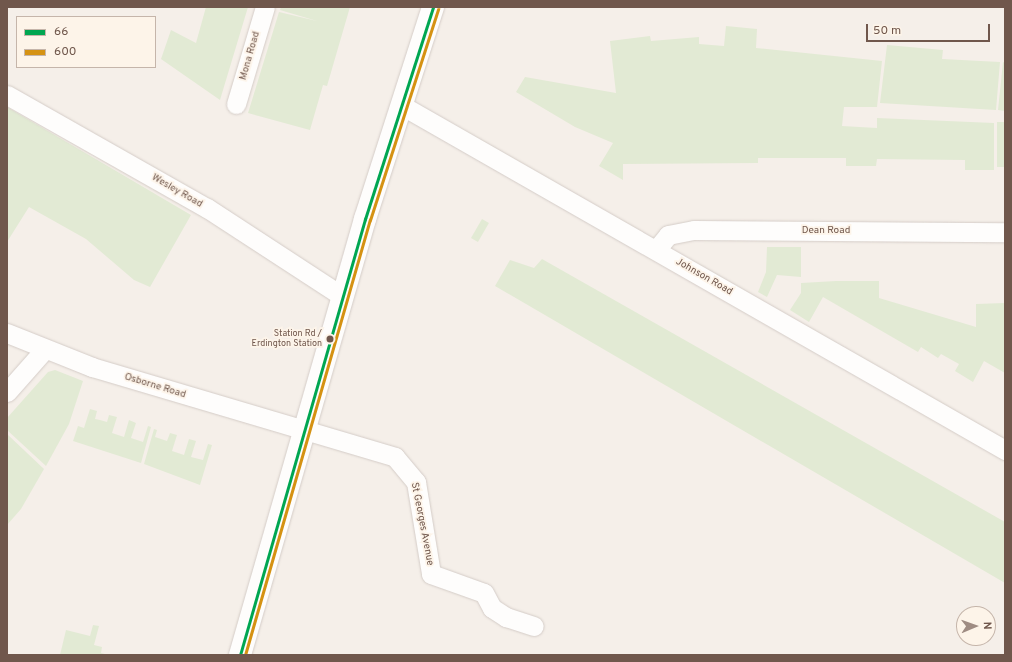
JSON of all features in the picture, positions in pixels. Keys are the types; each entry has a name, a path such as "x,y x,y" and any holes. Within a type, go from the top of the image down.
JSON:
{"main road":[{"path":"240,655 305,432 342,296 433,7"}],"street":[{"name":"Mona Road","path":"236,104 264,7"},
{"name":"Wesley Road","path":"7,95 208,208 342,296"},
{"name":"Johnson Road","path":"401,105 1005,450"},
{"name":"Dean Road","path":"656,250 668,235 694,230 1005,232"},
{"name":"Osborne Road","path":"7,333 45,349 305,432"},
{"path":"7,392 45,349"},
{"name":"St Georges Avenue","path":"305,432 395,457 416,482 431,574 484,593 492,608 506,618 534,626"}],"green space":[{"path":"206,7 248,7 220,100 161,59 171,30 196,43"},
{"path":"281,7 350,7 327,86 323,85 310,130 248,113 279,12 317,21 280,10"},
{"path":"726,26 757,29 756,48 882,61 877,107 844,107 842,126 877,128 877,118 994,123 994,170 965,170 965,160 877,159 876,166 846,166 846,158 758,158 758,163 623,164 623,180 599,166 613,143 575,127 516,92 525,77 616,93 610,41 650,36 651,41 699,37 699,44 724,46"},
{"path":"887,45 943,50 942,59 1000,62 996,110 880,103"},
{"path":"1003,62 1005,63 1005,111 998,110"},
{"path":"7,107 191,215 150,287 134,280 86,239 29,207 7,242"},
{"path":"997,122 1005,122 1005,167 997,167"},
{"path":"482,219 489,223 478,242 471,238"},
{"path":"767,247 801,247 801,277 777,275 767,297 758,292 766,272"},
{"path":"542,259 1005,522 1005,583 495,286 510,260 534,268"},
{"path":"879,281 879,298 976,327 976,304 1005,303 1005,373 984,361 973,382 955,371 959,364 941,354 938,358 921,347 918,352 823,297 809,322 790,310 801,293 801,283"},
{"path":"55,370 83,381 69,424 46,466 7,430 7,418 48,372"},
{"path":"90,409 97,411 95,419 107,422 109,415 117,417 112,433 124,437 129,420 136,423 131,438 143,442 148,426 151,427 141,463 73,441 78,426 84,428"},
{"path":"154,429 157,430 155,437 167,441 170,433 177,435 172,451 184,455 189,439 196,441 191,457 203,460 208,444 212,445 200,485 144,464"},
{"path":"7,434 44,469 21,509 7,525"},
{"path":"93,625 99,626 94,645 102,647 101,653 109,655 60,655 66,630 90,636"}],"transit line":[{"name":"66","path":"240,655 365,219 433,7"},
{"name":"600","path":"245,655 370,220 438,9"}],"place":[{"name":"Station Rd / Erdington Station","path":"330,339"}]}
